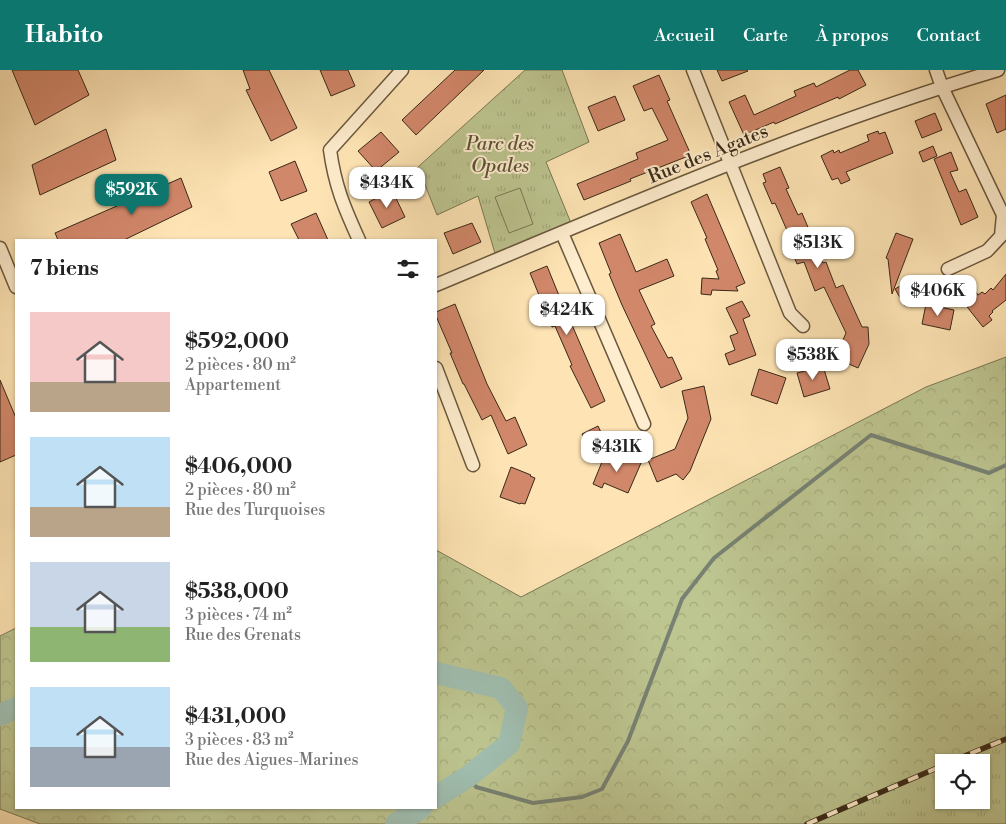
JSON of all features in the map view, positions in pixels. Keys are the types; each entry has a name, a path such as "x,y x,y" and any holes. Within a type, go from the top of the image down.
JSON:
{"street":[{"path":"359,239 340,197 333,173 330,150 402,70"},
{"path":"693,70 790,313 803,326"},
{"path":"936,70 942,87 1003,215 1001,236 987,251 948,269"},
{"name":"Rue des Agates","path":"437,285 730,163 942,87 998,70"},
{"path":"562,233 644,424"},
{"path":"0,248 15,285"},
{"path":"437,371 473,465"}],"green space":[{"name":"Parc des Opales","path":"525,70 562,70 589,142 546,162 573,228 497,260 478,196 437,215 418,167"},
{"path":"520,188 533,224 509,233 495,197"},
{"path":"1006,357 1006,824 40,824 0,809 0,636 15,628 15,809 437,809 437,551 521,597 926,387"},
{"path":"1006,739 1006,824 807,824 935,769 935,809 990,809 990,754 969,754"}],"building":[{"path":"12,70 78,70 89,95 35,125"},
{"path":"243,70 269,70 297,128 271,141 246,90 250,89"},
{"path":"320,70 348,70 355,86 331,96"},
{"path":"455,70 484,70 416,135 402,120"},
{"path":"717,70 747,70 748,71 722,81"},
{"path":"850,70 858,70 866,85 839,99 838,97 744,135 729,102 745,95 754,115 796,96 794,91 814,83 816,87"},
{"path":"659,75 670,100 667,101 691,155 630,179 631,181 584,200 577,184 638,159 636,153 668,140 652,108 644,111 633,86"},
{"path":"1006,95 1006,129 997,133 986,104"},
{"path":"615,96 625,120 598,131 588,107"},
{"path":"935,113 942,130 922,138 915,121"},
{"path":"106,129 116,160 40,195 32,165"},
{"path":"878,131 879,134 885,132 893,153 846,172 850,180 841,184 838,178 832,180 821,156 833,150 834,153 839,150 840,153 869,141 867,135"},
{"path":"381,132 399,152 376,171 358,151"},
{"path":"933,146 937,156 923,162 919,152"},
{"path":"951,152 958,170 950,172 959,192 966,189 978,217 961,225 934,159"},
{"path":"295,161 307,191 281,201 269,172"},
{"path":"780,167 789,188 786,189 798,215 802,213 823,263 826,262 836,288 843,285 862,327 868,327 869,344 858,368 835,358 846,333 824,287 815,291 804,262 797,264 786,236 789,235 775,203 772,204 763,183 766,182 763,174"},
{"path":"181,178 192,207 126,239 58,239 55,233"},
{"path":"392,190 405,217 382,228 369,202"},
{"path":"707,194 745,283 736,287 738,291 712,290 711,295 701,294 702,278 719,279 716,271 718,270 705,239 707,238 691,202"},
{"path":"316,213 328,239 298,239 291,224"},
{"path":"472,223 481,242 453,254 444,233"},
{"path":"896,233 913,239 892,294 888,259 886,258"},
{"path":"620,234 636,272 667,259 674,276 639,290 655,324 651,326 668,358 672,357 682,379 661,388 622,305 599,243"},
{"path":"547,266 605,401 591,408 570,366 572,365 555,326 552,327 530,273"},
{"path":"1006,274 1006,300 992,311 989,316 992,320 983,327 964,303 976,292 978,295 982,292 985,294 991,288 993,290"},
{"path":"912,279 922,296 905,306 895,289"},
{"path":"742,301 750,316 743,319 756,355 729,365 725,354 735,350 730,336 738,333 726,308"},
{"path":"455,304 487,384 506,421 515,417 527,445 508,454 491,415 482,420 463,384 450,353 452,353 437,318 437,312"},
{"path":"926,304 954,310 950,330 922,324"},
{"path":"823,366 830,389 804,397 797,373"},
{"path":"759,369 786,378 777,404 751,395"},
{"path":"0,380 15,416 15,455 0,462"},
{"path":"704,386 711,419 690,471 683,480 676,474 657,482 648,460 675,449 688,418 682,391"},
{"path":"598,426 609,449 593,456 582,434"},
{"path":"606,452 626,461 627,458 641,463 628,493 604,483 602,488 593,484"},
{"path":"511,467 535,478 525,504 500,497"}],"waterway":[{"path":"469,776 476,787 533,803 582,797 602,789 628,741 682,599 714,558 871,435 989,473 1006,465"},
{"path":"437,673 501,688 517,708 509,744 469,776 437,796"},
{"path":"0,715 15,708"},
{"path":"396,824 419,809"}],"railway":[{"path":"969,754 1006,739"},
{"path":"807,824 935,769"}]}
